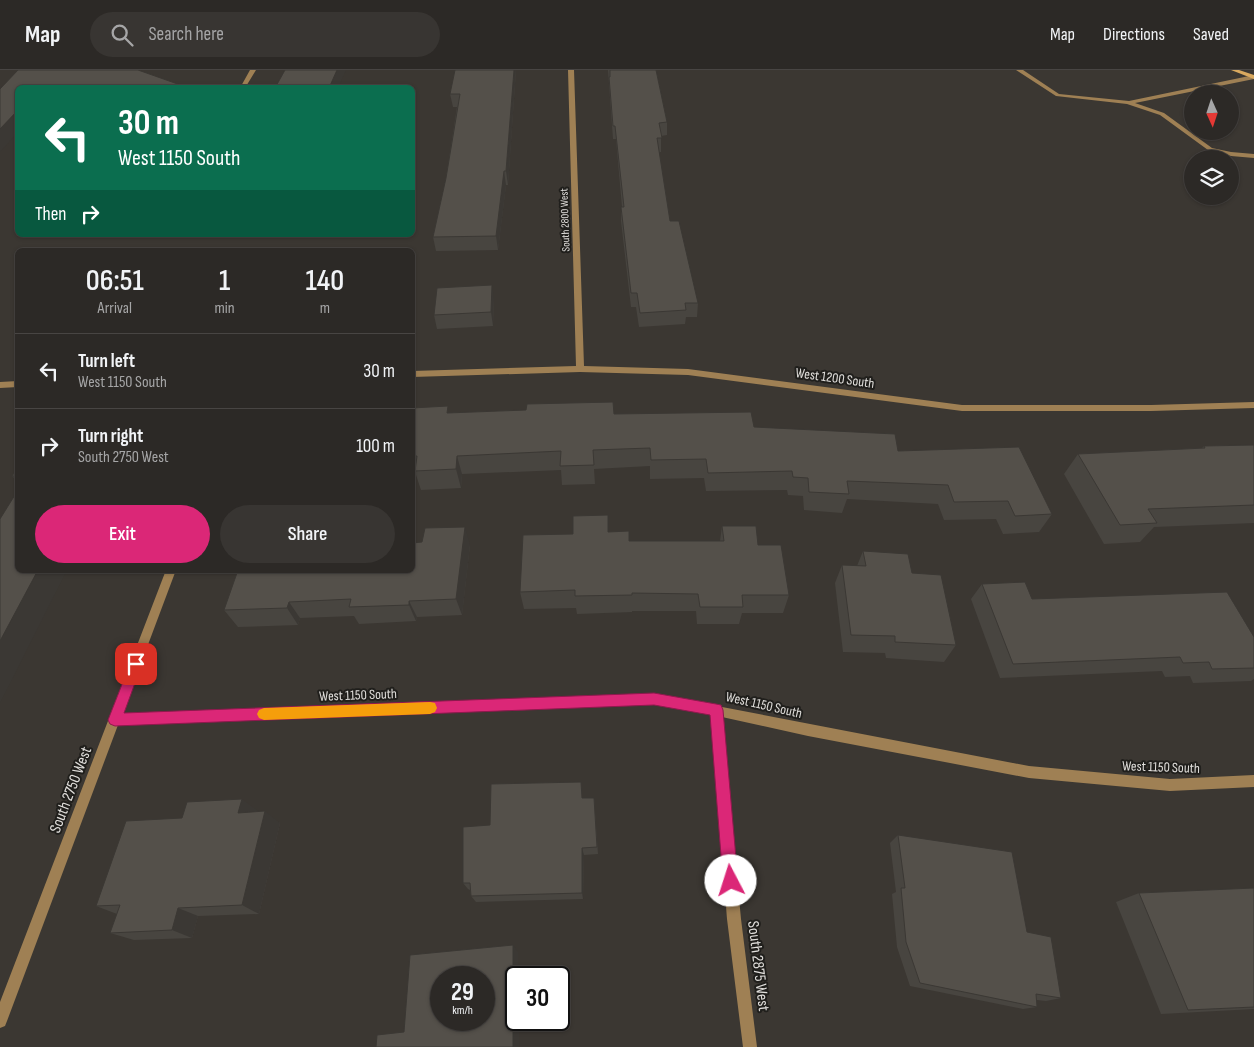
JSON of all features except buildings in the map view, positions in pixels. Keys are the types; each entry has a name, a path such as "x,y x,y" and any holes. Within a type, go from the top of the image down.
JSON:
{"street":[{"path":"244,85 254,70"},
{"name":"South 2800 West","path":"571,70 580,369"},
{"path":"1020,70 1058,95 1128,102 1162,114 1210,149 1231,154 1254,156"},
{"path":"1234,70 1254,77"},
{"path":"1128,102 1254,77"},
{"name":"West 1200 South","path":"415,374 580,369 688,372 962,408 1151,408 1254,405"},
{"path":"0,385 15,384"},
{"name":"South 2750 West","path":"0,1021 170,573"},
{"name":"West 1150 South","path":"115,720 654,699 1029,772 1170,785 1254,781"},
{"name":"South 2875 West","path":"716,710 734,919 750,1047"}],"slow traffic":[{"path":"264,714 430,708"}],"route":[{"path":"136,664 115,720 654,699 716,710 731,881"}]}
